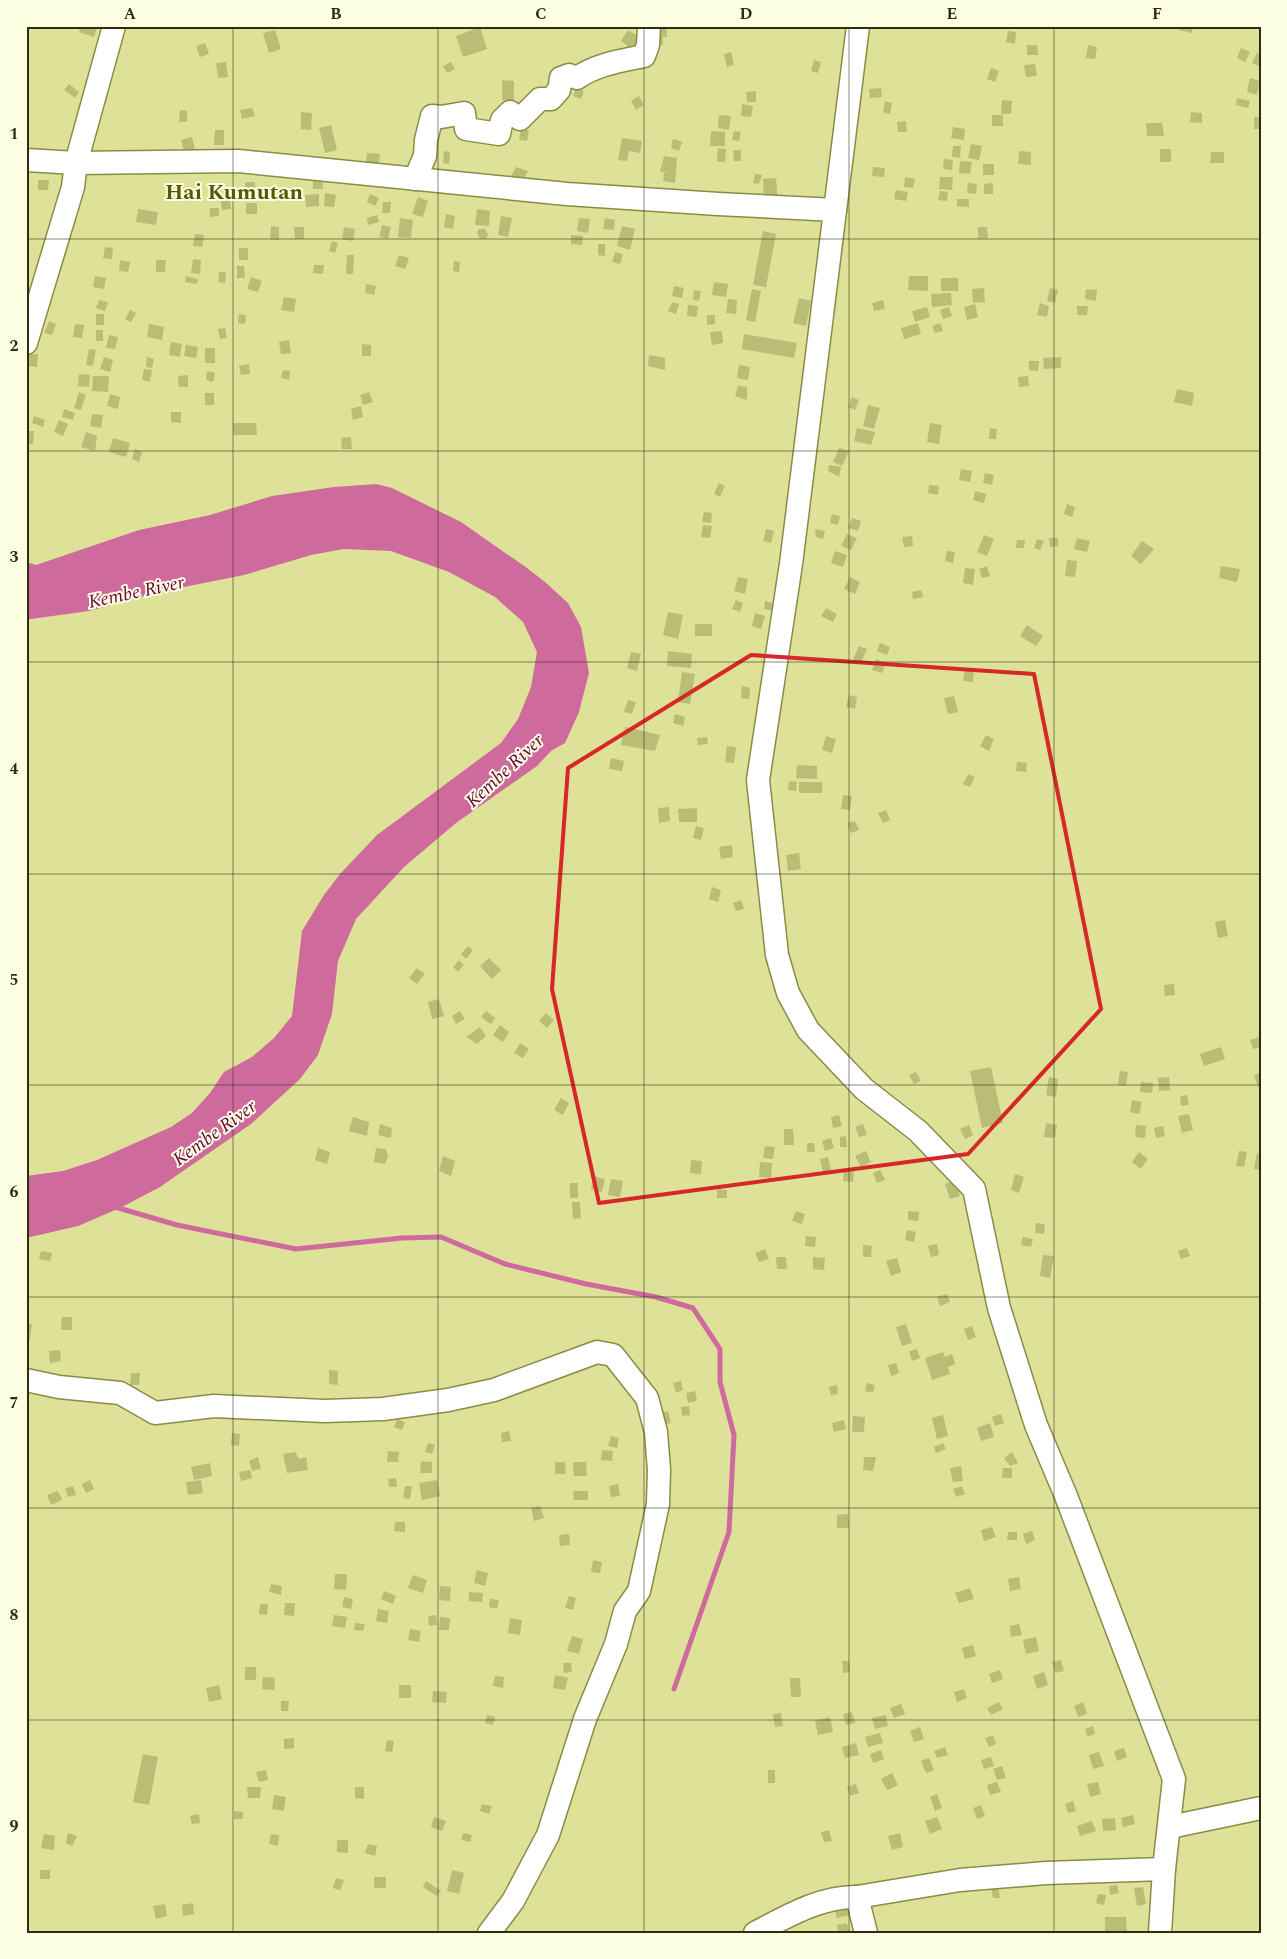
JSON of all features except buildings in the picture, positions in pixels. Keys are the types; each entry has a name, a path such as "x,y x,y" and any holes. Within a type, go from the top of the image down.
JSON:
{"street":[{"path":"26,343 73,188 76,163 114,26"},
{"path":"415,179 425,156 426,140 432,116 441,117 464,112 466,129 499,134 502,120 510,112 520,119 540,99 551,98 559,90 561,78 569,75 577,78 588,70 606,64 644,56 648,45 649,26"},
{"path":"858,26 791,564 758,780 777,955 788,992 808,1030 864,1090 918,1131 974,1189 999,1308 1036,1425 1066,1496 1174,1779 1164,1869 1160,1933"},
{"path":"26,160 76,163 238,161 568,194 834,210"},
{"path":"26,1380 120,1393 154,1413 214,1406 326,1410 383,1409 448,1400 494,1390 597,1352 613,1356 628,1373 647,1398 656,1432 659,1470 658,1504 639,1591 625,1612 616,1644 585,1719 548,1835 513,1901 489,1933"},
{"path":"1170,1827 1261,1808"},
{"path":"755,1933 796,1912 842,1896 857,1897 960,1880 1046,1873 1164,1869"},
{"path":"857,1897 866,1933"}],"highlighted area":[{"path":"751,655 1034,674 1101,1009 968,1154 599,1203 552,989 568,768"}],"water":[{"name":"Kembe River","path":"376,484 392,488 461,522 527,568 568,603 581,627 589,673 579,712 565,743 551,751 537,766 456,823 404,867 356,919 338,961 332,1014 318,1055 300,1079 251,1124 160,1187 122,1207 78,1226 26,1238 26,1176 63,1171 97,1160 171,1127 192,1113 210,1093 224,1072 252,1057 274,1038 292,1016 302,931 324,895 340,874 377,835 501,743 518,719 531,687 537,652 523,622 495,597 449,572 391,551 344,549 311,555 244,575 159,592 89,611 31,619 26,619 26,562 36,565 139,530 210,515 272,496 334,487"}],"waterway":[{"path":"115,1207 177,1225 296,1249 402,1238 441,1237 505,1264 586,1284 656,1297 693,1308 720,1349 720,1382 734,1435 729,1532 674,1689"}],"district":[{"name":"Hai Kumutan","path":"234,191"}]}
